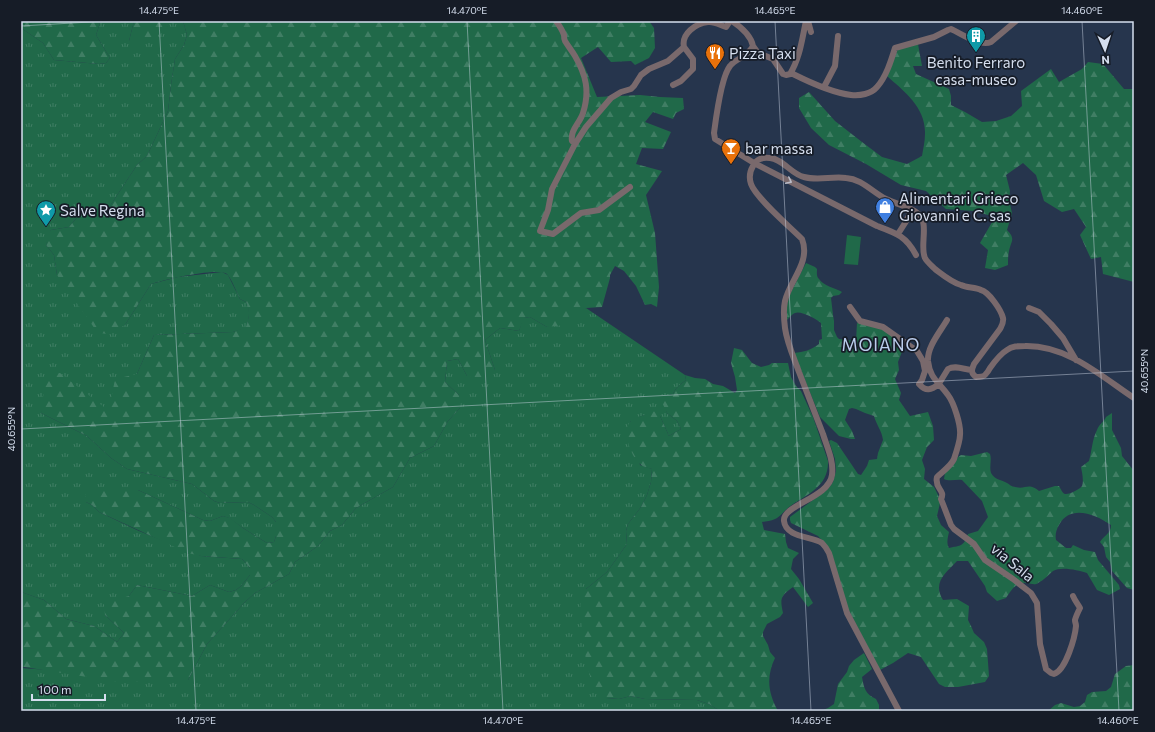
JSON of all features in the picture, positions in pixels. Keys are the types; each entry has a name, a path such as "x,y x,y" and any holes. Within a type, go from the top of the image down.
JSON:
{"street":[{"path":"556,21 580,65 586,85 586,97 583,114 572,134 572,141 575,144"},
{"path":"673,85 681,81 694,69 693,59 684,47 684,42 689,30 707,22 716,23 726,27 731,21 740,23 758,53 773,59 786,76 790,74 836,92 852,96 868,94 876,88 883,78 895,48 934,37 951,29 980,43 987,44 1016,21"},
{"path":"807,21 811,32"},
{"path":"790,74 801,47 807,21"},
{"path":"824,87 835,66 838,36"},
{"path":"753,46 751,51 731,65 728,69 724,79 714,133 715,139 754,163 877,226 898,234 906,240 916,255"},
{"path":"630,187 599,210 581,213 553,234 540,231 548,210 552,189 575,144 586,127 610,98 620,92 631,89 641,75 649,69 668,60 684,47"},
{"path":"899,711 847,613 829,553 825,546 820,542 792,532 788,529 784,522 785,516 790,510 817,495 829,483 832,476 832,464 818,421 789,345 786,330 784,312 785,302 799,269 805,246 802,239 768,206 755,191 751,184 750,177 754,163 759,159 772,158 804,177 846,178 856,180 887,200 918,214 922,220 924,229 925,259 946,277 961,286 982,290 990,295 1003,317 1003,324 1000,329 971,370"},
{"path":"898,234 912,210"},
{"path":"850,307 860,321 883,327 917,351 923,361 926,371 919,384 923,388 934,388 950,368 955,367 971,370"},
{"path":"1029,308 1039,312 1055,328 1063,338 1076,360"},
{"path":"939,383 932,376 928,360 930,350 947,320"},
{"path":"971,370 976,378 981,378 985,376 994,362 1009,348 1016,346 1039,347 1065,354 1134,398"},
{"name":"via Sala","path":"939,383 950,397 960,428 960,436 953,460 936,480 936,483 942,493 942,503 954,529 974,544 985,560 1031,593 1037,603 1040,644 1046,668 1054,674 1060,670 1065,662 1076,626 1075,620 1080,608 1073,596"}],"green space":[{"path":"21,21 102,21 96,35 110,58 106,63 99,64 54,60 43,43 21,28"},
{"path":"102,21 134,21 129,41 168,26 168,21 183,21 187,35 184,45 175,59 168,111 147,156 137,165 108,209 90,210 78,217 69,227 51,230 46,245 54,255 57,275 125,325 151,284 178,277 222,272 228,275 240,299 246,302 249,308 249,318 246,328 233,332 154,335 137,374 109,412 60,374 41,413 87,436 111,458 127,469 192,484 214,501 220,503 248,502 272,517 276,522 276,536 274,542 267,543 229,518 223,516 210,521 203,520 138,490 86,502 92,505 99,512 139,531 201,556 242,559 250,568 250,575 241,586 236,590 229,592 210,585 192,596 137,585 129,596 105,615 124,633 117,642 94,626 66,619 44,600 21,591 21,28 43,43 54,60 99,64 106,63 110,58 96,35"},
{"path":"134,21 168,21 168,26 164,32 145,41 129,41"},
{"path":"183,21 649,21 654,28 655,48 649,58 635,65 631,61 611,62 598,47 581,58 597,97 640,95 683,98 684,109 676,113 673,119 653,112 645,122 671,132 663,149 642,148 636,164 662,171 646,195 655,233 659,287 657,307 651,304 645,305 636,286 624,271 615,266 610,275 602,307 586,308 574,324 547,327 530,317 524,318 519,331 500,328 485,340 495,370 486,381 467,376 458,359 447,361 445,382 459,395 461,401 460,408 448,421 434,446 410,458 393,487 356,508 342,525 330,531 318,546 295,562 289,574 255,593 245,602 207,644 188,680 119,682 24,667 21,668 21,591 44,600 66,619 94,626 117,642 124,633 105,615 104,603 129,596 137,585 192,596 210,585 229,592 236,590 250,575 250,568 242,559 201,556 188,553 99,512 92,505 86,502 85,495 89,490 95,488 138,490 203,520 210,521 223,516 230,518 267,543 274,542 276,536 276,522 272,517 254,505 248,502 220,503 214,501 192,484 127,469 111,458 87,436 41,413 46,374 60,373 109,411 115,379 137,374 154,335 233,332 246,327 249,314 246,302 240,299 227,274 213,272 190,275 151,284 125,325 107,334 100,333 95,329 57,275 54,255 46,245 48,234 51,230 69,227 78,217 90,210 108,209 137,165 147,156 168,111 175,59 184,45 187,35"},
{"path":"918,44 922,66 913,66 916,74 949,89 951,105 982,122 996,121 1011,116 1022,106 1021,91 1051,69 1059,82 1082,69 1088,62 1103,64 1124,89 1134,89 1134,282 1103,274 1101,257 1091,259 1080,235 1086,227 1074,209 1062,212 1044,201 1036,175 1023,163 1006,175 1010,191 1009,200 1012,213 1007,230 1012,240 1008,265 995,270 985,268 988,250 980,243 995,217 974,211 946,209 926,191 901,185 866,164 829,145 811,128 799,108 799,98 809,92 835,121 882,157 907,164 922,156 925,134 922,116 913,101 887,76 898,49"},
{"path":"847,235 861,237 858,265 844,264"},
{"path":"806,263 817,269 817,277 821,281 842,292 831,298 834,330 839,339 856,341 857,323 876,324 905,344 898,362 899,370 895,379 901,393 899,400 910,416 928,412 933,426 934,440 927,447 922,460 925,469 924,479 934,487 940,499 937,516 941,525 949,532 947,542 949,548 962,545 968,534 978,531 988,517 982,501 962,480 944,479 945,473 955,463 958,457 961,455 971,456 987,452 991,456 991,473 996,478 1014,487 1032,487 1039,491 1059,486 1062,492 1069,494 1082,486 1083,479 1081,467 1089,461 1094,438 1098,428 1106,417 1112,413 1112,430 1121,448 1122,456 1134,471 1134,590 1127,588 1112,571 1110,562 1106,557 1104,547 1100,542 1109,532 1111,525 1098,517 1083,513 1076,513 1064,519 1058,527 1056,531 1056,540 1066,548 1071,548 1073,545 1084,550 1095,552 1098,560 1119,585 1120,589 1109,595 1097,590 1087,573 1060,569 1053,571 1037,584 1023,583 1017,585 1006,598 997,601 987,592 985,586 968,561 957,561 942,578 939,588 940,594 943,600 957,599 969,606 968,620 974,633 984,642 987,649 989,676 985,682 958,687 945,687 939,684 921,657 908,653 880,670 846,605 828,547 818,536 791,523 790,520 790,517 828,489 833,482 836,471 835,459 829,441 831,440 837,443 858,474 861,475 869,460 877,459 883,440 874,416 856,409 849,409 845,420 855,439 839,436 820,417 794,353 813,348 819,344 819,340 822,339 821,323 808,315 797,312 787,320 787,305 790,294"},
{"path":"586,308 685,375 686,380 673,394 662,395 667,413 677,421 681,429 669,436 660,416 656,415 644,415 630,422 640,465 652,469 651,482 641,507 628,524 626,531 627,544 607,572 586,589 606,698 619,699 631,696 645,699 697,700 709,704 720,711 21,711 21,668 188,680 207,644 245,602 255,593 289,574 295,562 318,546 330,531 342,525 356,508 393,487 410,458 434,446 448,421 460,408 459,395 445,382 447,361 458,359 467,376 495,370 485,340 500,328 519,331 523,318 530,317 547,327"},
{"path":"734,348 742,350 752,363 761,367 772,363 788,363 791,377 801,391 813,417 828,461 825,477 821,484 789,507 777,518 762,522 764,530 785,534 788,548 799,553 793,559 791,569 799,579 813,603 808,607 793,587 783,595 781,604 783,613 780,617 767,624 763,632 763,636 770,652 775,658 770,672 769,685 772,698 778,711 720,711 709,704 697,700 645,699 631,696 619,699 606,698 594,691 586,661 580,611 581,599 586,589 607,572 627,544 626,531 628,524 641,507 651,482 652,469 644,467 633,456 627,437 628,425 633,419 654,411 660,416 669,436 681,429 677,421 667,413 660,398 662,395 673,394 686,380 685,375 705,379 713,384 723,386 735,393 737,390 731,363"},
{"path":"864,653 872,669 862,677 863,684 867,693 876,699 879,705 879,711 821,711 834,704 838,684 854,660"},
{"path":"1134,665 1134,711 1048,711 1055,705 1061,703 1074,707 1080,706 1085,702 1087,695 1092,692 1106,691 1111,687 1115,674 1126,666"}],"place":[{"name":"Benito Ferraro casa-museo","path":"976,53"},
{"name":"Pizza Taxi","path":"715,70"},
{"name":"bar massa","path":"731,165"},
{"name":"Alimentari Grieco Giovanni e C. sas","path":"885,224"},
{"name":"Salve Regina","path":"46,227"}],"district":[{"name":"MOIANO","path":"881,344"}]}
